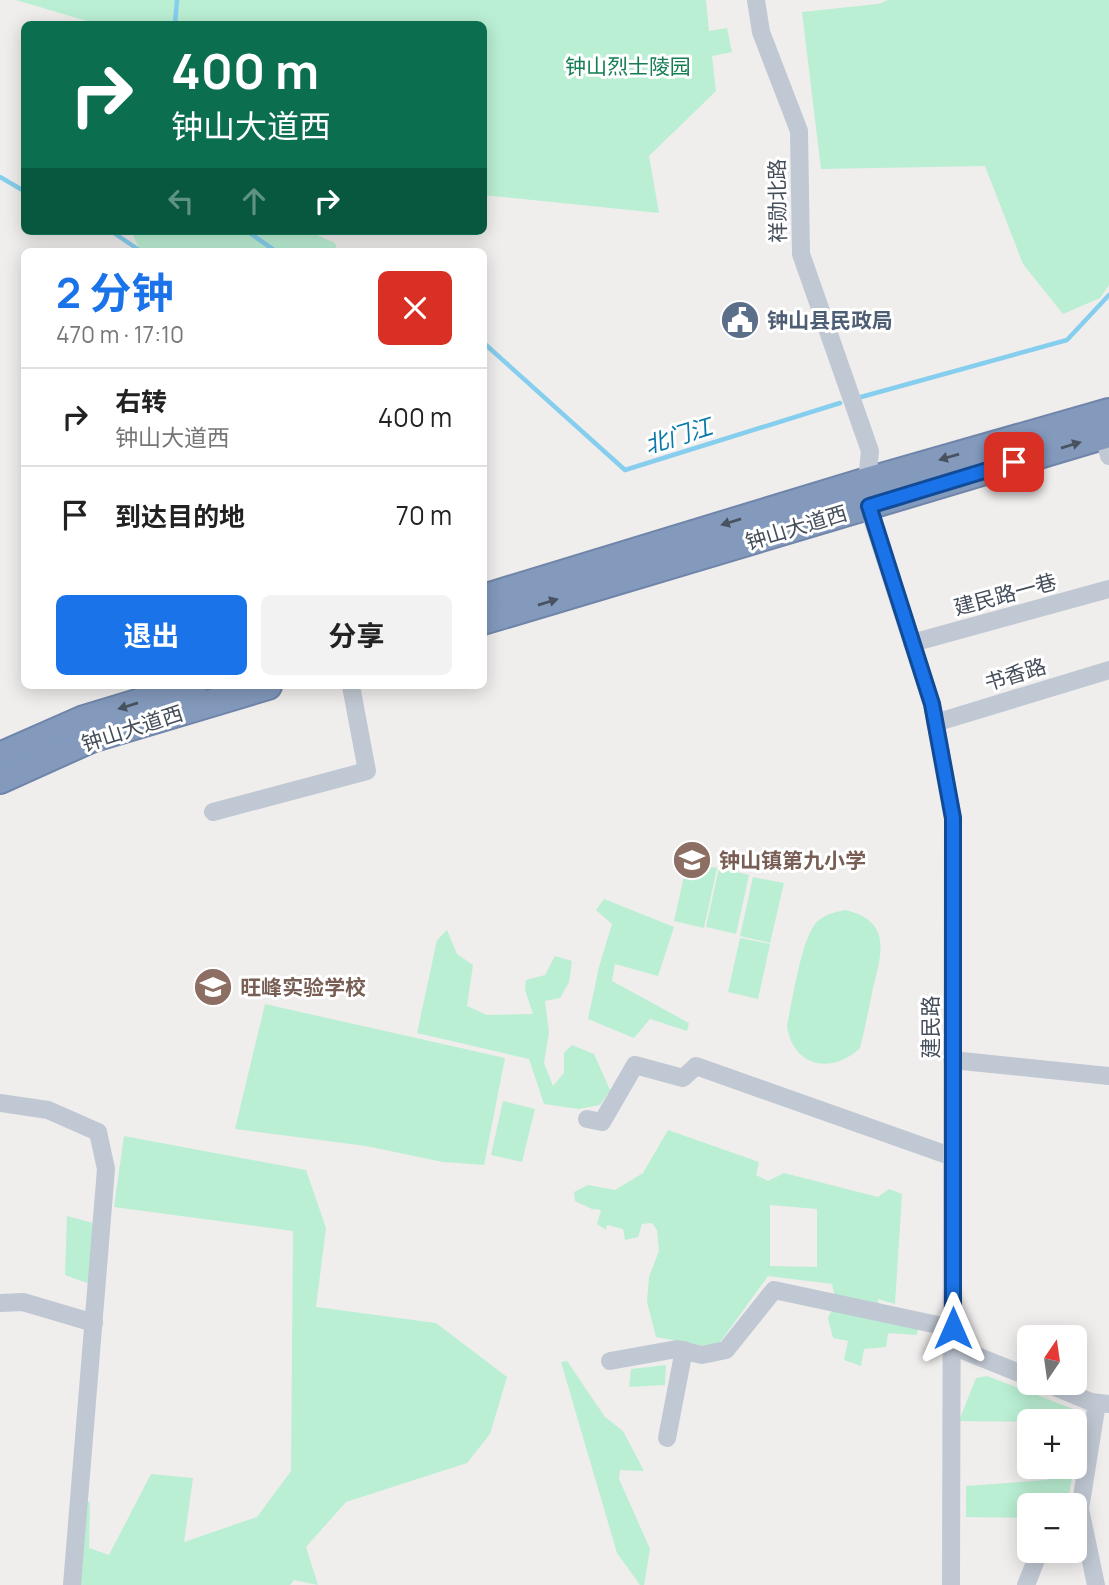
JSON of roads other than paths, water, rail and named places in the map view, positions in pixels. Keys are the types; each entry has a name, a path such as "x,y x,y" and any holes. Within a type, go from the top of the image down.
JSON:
{"highway":[{"name":"钟山大道西","path":"487,597 1106,430"},
{"name":"钟山大道西","path":"487,620 868,493"},
{"name":"钟山大道西","path":"0,756 84,719 183,689"},
{"name":"钟山大道西","path":"0,780 91,739 258,689"}],"street":[{"name":"祥勋北路","path":"756,0 761,32 799,131 801,254 870,452 868,493"},
{"name":"建民路","path":"868,493 932,704 953,818 951,1585"},
{"name":"建民路一巷","path":"912,643 1109,589"},
{"name":"书香路","path":"935,723 1109,670"},
{"path":"213,812 367,771 352,689"},
{"path":"953,1060 1109,1076"},
{"path":"587,1119 602,1122 635,1065 683,1078 696,1066 953,1157"},
{"path":"0,1103 48,1110 98,1132 106,1169 72,1585"},
{"path":"610,1361 677,1349 702,1354 726,1350 774,1290 953,1337 1017,1371"},
{"path":"0,1303 23,1302 94,1324"},
{"path":"667,1438 684,1350"},
{"path":"1078,1395 1103,1404 1081,1493"},
{"path":"1087,1549 1096,1585"},
{"path":"1026,1585 1035,1563"}],"waterway":[{"path":"175,21 177,0"},
{"name":"北门江","path":"0,177 21,189"},
{"name":"北门江","path":"117,235 136,248"},
{"path":"253,235 271,248"},
{"name":"北门江","path":"861,397 1067,340 1109,295"},
{"name":"北门江","path":"487,346 625,470 840,403"}],"place":[{"name":"钟山县民政局","path":"740,320"},
{"name":"钟山镇第九小学","path":"692,860"},
{"name":"旺峰实验学校","path":"213,987"}],"park label":[{"name":"钟山烈士陵园","path":"628,66"}]}
